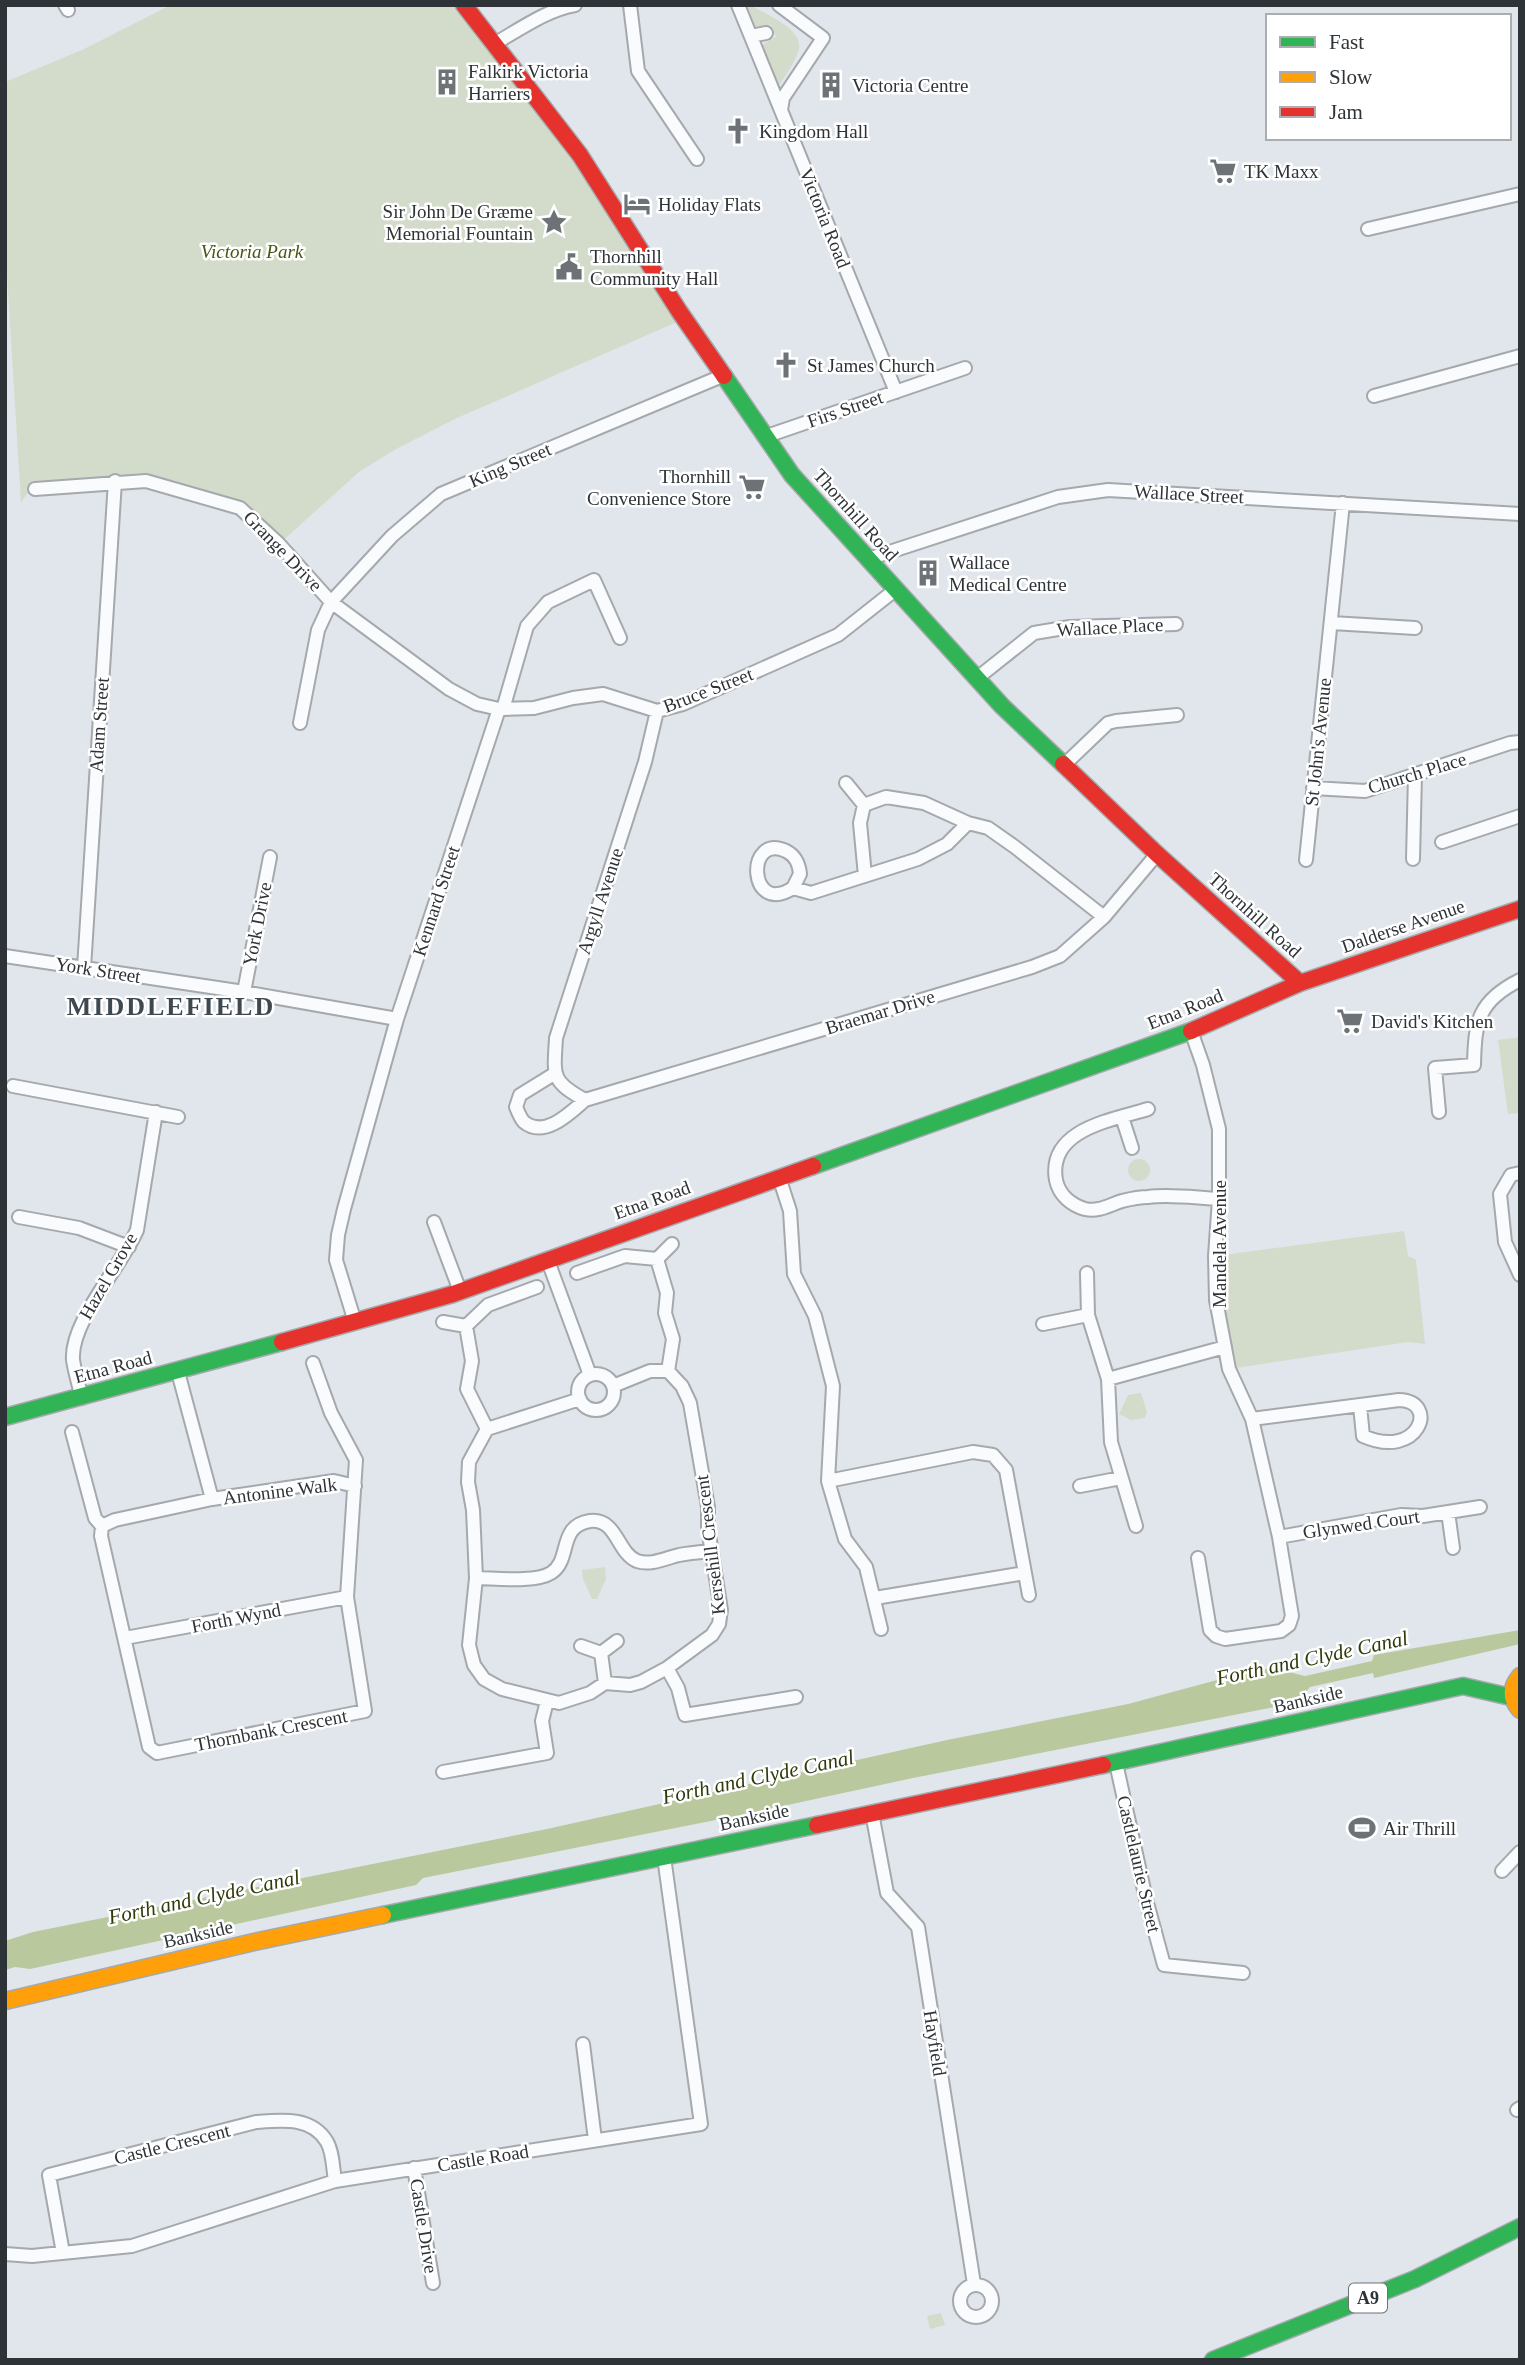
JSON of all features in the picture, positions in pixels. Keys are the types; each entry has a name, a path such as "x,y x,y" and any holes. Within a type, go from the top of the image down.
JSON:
{"street":[{"name":"Thornhill Road","path":"464,5 580,155 678,312 792,475 976,679 1157,854 1300,984"},
{"path":"494,44 539,18 575,5"},
{"path":"630,5 638,71 697,159"},
{"name":"Victoria Road","path":"738,5 896,392"},
{"path":"779,5 823,37 783,98 781,110"},
{"path":"751,36 766,33"},
{"path":"1368,229 1520,194"},
{"path":"1374,396 1520,356"},
{"name":"Firs Street","path":"764,437 965,368"},
{"name":"King Street","path":"300,723 318,630 331,602 392,536 441,494 722,376"},
{"name":"Grange Drive","path":"35,489 114,481 146,481 240,508 279,544 331,602 449,689 477,704 501,709"},
{"name":"Adam Street","path":"84,968 114,481"},
{"name":"Wallace Street","path":"868,559 1058,497 1108,490 1520,514"},
{"name":"St John's Avenue","path":"1306,860 1343,503"},
{"name":"Kennard Street","path":"355,1322 336,1260 338,1235 397,1019 527,626 548,602 594,580 620,638"},
{"name":"Bruce Street","path":"501,709 534,708 603,694 657,711 683,704 838,635 895,590"},
{"path":"1332,623 1415,628"},
{"name":"Wallace Place","path":"976,679 1034,633 1070,627 1176,624"},
{"name":"Argyll Avenue","path":"554,1074 556,1038 645,762 657,711"},
{"path":"1064,765 1108,723 1177,715"},
{"name":"Church Place","path":"1313,788 1365,791 1520,742"},
{"path":"1413,859 1415,775"},
{"path":"846,783 864,805"},
{"path":"864,805 886,797 924,803 968,823 988,828 1015,846 1104,917"},
{"path":"864,805 860,823 866,876"},
{"path":"1442,842 1520,816"},
{"path":"793,888 811,893 918,859 947,844 968,823"},
{"name":"Braemar Drive","path":"585,1100 1032,967 1060,956 1104,917 1157,854"},
{"name":"York Drive","path":"244,992 270,857"},
{"name":"Dalderse Avenue","path":"1300,984 1520,909"},
{"name":"York Street","path":"5,956 244,992 397,1019"},
{"path":"1439,1112 1435,1068 1474,1065 1475,1031 1480,1013 1491,998 1520,980"},
{"name":"Etna Road","path":"5,1417 82,1398 460,1291 1191,1031 1300,984"},
{"name":"Mandela Avenue","path":"1191,1031 1203,1065 1219,1129 1216,1300 1229,1369 1252,1419 1279,1537"},
{"path":"554,1074 565,1089 585,1100 559,1122 537,1128 523,1122 516,1107 520,1095 554,1074"},
{"path":"13,1086 177,1116"},
{"path":"1148,1109 1082,1130 1069,1140 1061,1152 1055,1176 1064,1197 1074,1205 1088,1209 1104,1208 1150,1196 1219,1199"},
{"name":"Hazel Grove","path":"82,1398 73,1360 79,1327 137,1230 156,1112"},
{"path":"1122,1117 1132,1148"},
{"path":"1520,1173 1511,1175 1500,1194 1505,1242 1520,1275"},
{"path":"779,1177 790,1212 794,1274 815,1316 833,1386 828,1481 845,1539 866,1567 881,1629"},
{"path":"19,1217 79,1228 129,1247"},
{"path":"434,1222 460,1291"},
{"path":"657,1259 672,1244"},
{"path":"577,1273 625,1256 657,1259"},
{"path":"613,1386 650,1371 668,1371 673,1339 665,1313 667,1293 657,1259"},
{"path":"548,1261 590,1376"},
{"path":"1087,1273 1088,1315 1108,1380 1111,1442 1136,1526"},
{"path":"466,1326 488,1305 537,1287"},
{"path":"1043,1324 1088,1315"},
{"path":"443,1322 466,1326"},
{"path":"466,1326 472,1361 467,1389 487,1429 580,1399"},
{"path":"1108,1380 1225,1347"},
{"path":"313,1363 331,1413 356,1460 347,1597"},
{"name":"Antonine Walk","path":"178,1371 212,1500 334,1481 355,1486"},
{"name":"Kersehill Crescent","path":"487,1429 470,1462 468,1482 473,1510 476,1578 469,1645 474,1665 484,1679 502,1689 559,1703 590,1693 606,1683 630,1685 641,1682 667,1668 712,1635 719,1624 722,1610 690,1403 682,1386 668,1371"},
{"path":"590,1376 604,1376 613,1386 613,1399 604,1408 588,1408 580,1399 580,1384 590,1376"},
{"path":"1252,1419 1408,1400 1416,1405 1420,1414 1420,1425 1416,1433 1408,1439 1378,1442 1363,1436 1360,1406"},
{"path":"72,1432 95,1518 102,1526 101,1536 125,1638"},
{"path":"828,1481 973,1452 993,1455 1006,1470 1029,1595"},
{"path":"1080,1486 1121,1478"},
{"path":"102,1526 115,1520 212,1500"},
{"name":"Glynwed Court","path":"1198,1558 1210,1630 1216,1636 1225,1639 1281,1631 1289,1625 1292,1616 1279,1537 1401,1515 1423,1516 1480,1507"},
{"path":"1448,1512 1453,1548"},
{"path":"476,1578 537,1578 550,1574 562,1556 569,1534 577,1525 593,1521 603,1523 613,1530 630,1556 643,1562 711,1551"},
{"path":"875,1598 927,1587 1025,1573"},
{"name":"Forth Wynd","path":"125,1638 347,1597"},
{"name":"Thornbank Crescent","path":"125,1638 149,1747 157,1752 365,1711 347,1597"},
{"path":"601,1653 617,1641"},
{"path":"581,1646 601,1653"},
{"path":"601,1653 606,1683"},
{"path":"667,1668 678,1688 685,1715 796,1697"},
{"path":"1515,1703 1513,1683 1520,1676"},
{"name":"Bankside","path":"5,2001 254,1942 1116,1763 1463,1686 1515,1703"},
{"path":"443,1772 547,1754 542,1721 547,1701"},
{"name":"Castlelaurie Street","path":"1116,1763 1146,1899 1164,1965 1243,1973"},
{"name":"Hayfield","path":"872,1813 887,1893 918,1927 974,2284"},
{"path":"1502,1871 1520,1852"},
{"name":"Castle Road","path":"5,2254 32,2256 132,2246 335,2181 701,2124 664,1857"},
{"path":"583,2044 595,2140"},
{"name":"Castle Crescent","path":"63,2253 49,2175 256,2122 284,2119 305,2123 324,2138 328,2144 335,2181"},
{"name":"Castle Drive","path":"414,2168 433,2283"},
{"name":"A9","path":"1213,2360 1415,2279 1520,2227"}],"green space":[{"name":"Victoria Park","path":"171,5 464,5 494,44 684,319 457,418 396,449 359,472 279,544 240,508 146,481 35,489 21,502 5,242 5,82 82,50"},
{"path":"745,5 750,5 783,24 791,30 799,44 792,65 778,87 762,45 776,37 771,25 755,27"},
{"path":"1520,1037 1520,1113 1508,1114 1498,1040"},
{"path":"1139,1159 1147,1162 1150,1170 1147,1178 1139,1181 1131,1178 1128,1170 1131,1162"},
{"path":"1404,1231 1408,1256 1416,1260 1425,1344 1408,1342 1229,1369 1215,1256"},
{"path":"1141,1393 1147,1412 1145,1418 1131,1420 1119,1414 1128,1395"},
{"path":"605,1567 606,1579 597,1599 592,1599 582,1570"},
{"path":"941,2313 945,2325 930,2329 927,2316"}],"shaded area":[{"path":"1520,1630 1520,1644 1374,1678 1373,1673 1310,1687 1304,1694 1285,1705 423,1878 416,1885 30,1969 15,1967 5,1970 5,1941 33,1932 547,1829 947,1740 1128,1704 1243,1673 1272,1668 1305,1676 1372,1661 1374,1655"}],"traffic: fast":[{"path":"724,376 792,475 1002,706 1063,764"},
{"path":"813,1166 1191,1031"},
{"path":"5,1417 282,1342"},
{"path":"1103,1765 1463,1686 1511,1697"},
{"path":"383,1915 817,1825"},
{"path":"1213,2360 1415,2279 1520,2227"}],"traffic: slow":[{"path":"1520,1676 1512,1693 1520,1710"},
{"path":"5,2001 254,1942 383,1915"}],"traffic: jam":[{"path":"464,5 580,155 679,311 724,376"},
{"path":"1063,764 1157,854 1300,983"},
{"path":"1191,1031 1300,983 1520,909"},
{"path":"282,1342 453,1294 813,1166"},
{"path":"817,1825 1103,1765"}],"place":[{"name":"Falkirk Victoria Harriers","path":"447,82"},
{"name":"Victoria Centre","path":"831,85"},
{"name":"Kingdom Hall","path":"738,131"},
{"name":"TK Maxx","path":"1223,171"},
{"name":"Holiday Flats","path":"637,204"},
{"name":"Sir John De Græme Memorial Fountain","path":"554,222"},
{"name":"Thornhill Community Hall","path":"569,267"},
{"name":"St James Church","path":"786,365"},
{"name":"Thornhill Convenience Store","path":"752,487"},
{"name":"Wallace Medical Centre","path":"928,573"},
{"name":"David's Kitchen","path":"1350,1021"},
{"name":"Air Thrill","path":"1362,1828"}],"district":[{"name":"MIDDLEFIELD","path":"171,1006"}],"water label":[{"name":"Forth and Clyde Canal","path":"1312,1658"},
{"name":"Forth and Clyde Canal","path":"758,1777"},
{"name":"Forth and Clyde Canal","path":"204,1897"}]}
